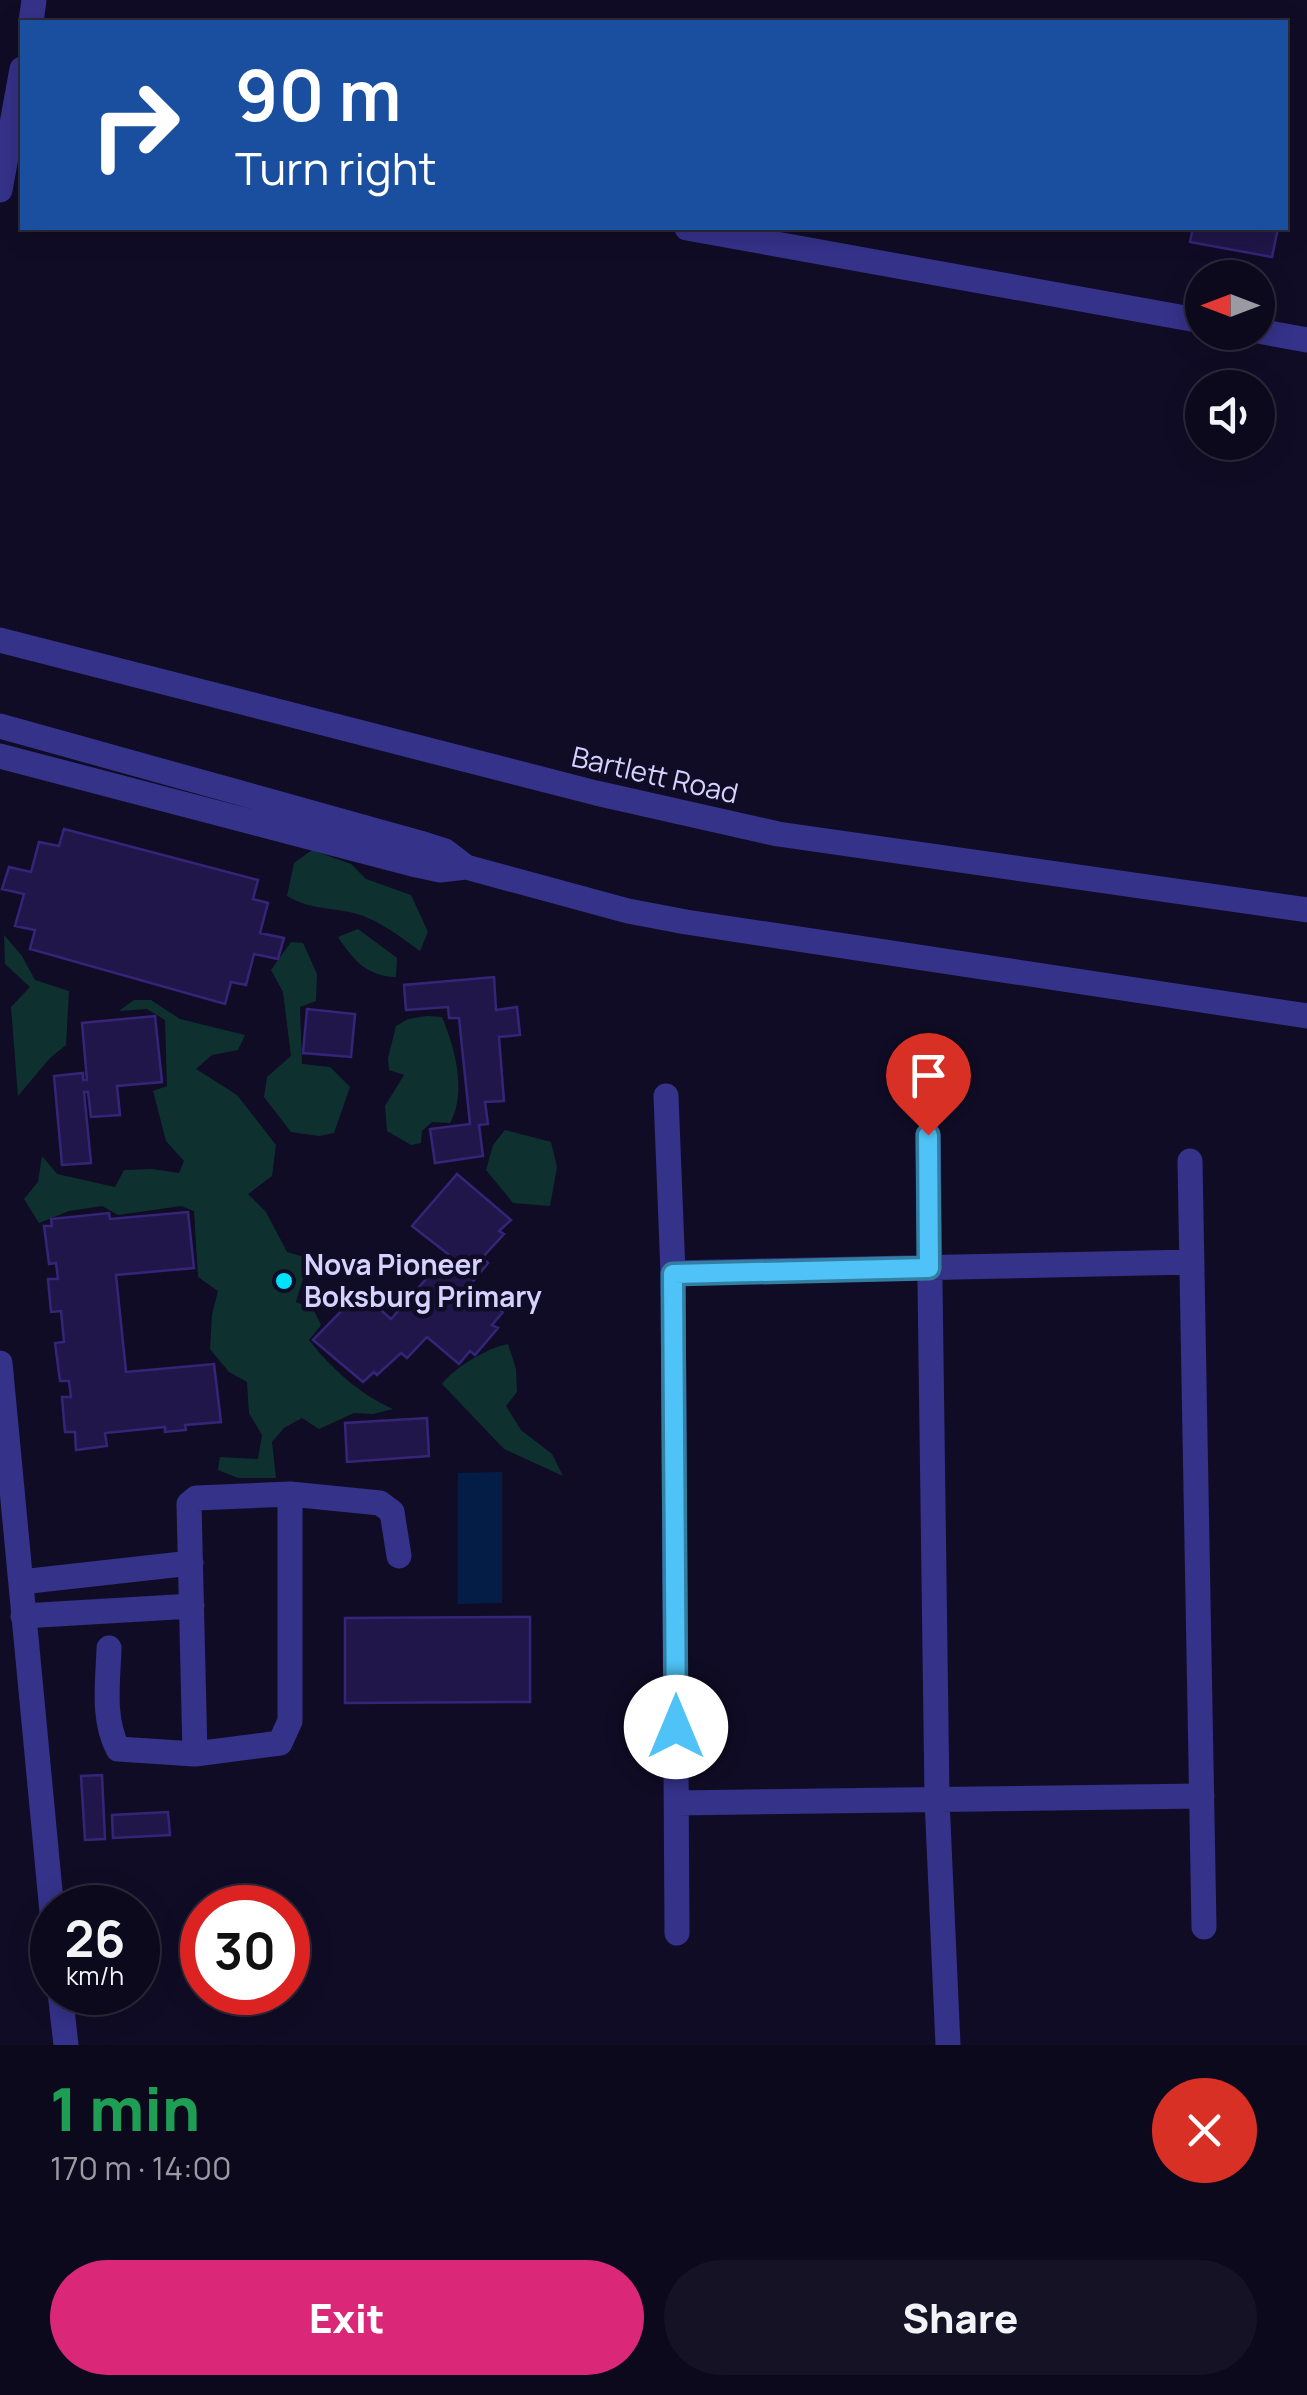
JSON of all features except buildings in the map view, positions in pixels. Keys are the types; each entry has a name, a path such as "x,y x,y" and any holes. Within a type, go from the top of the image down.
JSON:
{"street":[{"path":"0,190 20,76"},
{"path":"698,230 1185,318"},
{"path":"1275,334 1307,340"},
{"name":"Bartlett Road","path":"0,640 577,788 778,834 1307,910"},
{"path":"0,726 420,843 445,851 466,867 579,899 666,918 1307,1016"},
{"path":"0,756 412,864 440,870 466,867"},
{"path":"666,1096 673,1274 677,1933"},
{"path":"928,1135 937,1799 948,2045"},
{"path":"1190,1160 1204,1927"},
{"path":"673,1274 1192,1262"},
{"path":"0,1363 16,1596 49,1885"},
{"path":"194,1754 190,1504 196,1498 290,1494 380,1503 392,1512 399,1556"},
{"path":"109,1648 107,1705 110,1733 118,1750 194,1754 280,1743 290,1721 290,1494"},
{"path":"16,1596 190,1563"},
{"path":"16,1596 192,1606"},
{"path":"677,1803 1202,1796"},
{"path":"63,2015 66,2045"}],"green space":[{"path":"312,850 351,864 366,879 411,895 428,932 420,951 368,918 287,896 294,863"},
{"path":"358,929 397,958 396,977 362,966 338,937"},
{"path":"4,935 35,980 69,991 66,1045 18,1096 11,1007 30,987 5,964"},
{"path":"291,942 303,943 317,974 316,1001 300,1007 302,1064 330,1067 350,1087 334,1133 319,1136 291,1132 264,1097 267,1077 291,1056 283,992 271,970"},
{"path":"134,1000 151,1000 180,1019 245,1035 238,1050 212,1055 196,1069 237,1095 276,1145 272,1176 248,1194 266,1212 287,1252 304,1257 306,1268 296,1302 313,1309 321,1325 309,1340 347,1380 393,1409 354,1413 319,1429 302,1418 284,1428 272,1442 276,1478 238,1478 218,1470 220,1457 258,1459 262,1435 249,1413 247,1382 229,1372 210,1349 218,1291 198,1277 194,1211 181,1206 118,1215 102,1206 69,1211 39,1223 24,1199 38,1182 42,1156 57,1174 115,1187 124,1170 179,1173 184,1161 166,1141 153,1091 167,1086 165,1020 147,1009 119,1011"},
{"path":"427,1016 442,1017 447,1029 455,1056 458,1098 450,1123 432,1122 422,1131 421,1143 411,1145 387,1131 385,1106 404,1075 389,1070 388,1058 396,1026"},
{"path":"505,1130 551,1142 557,1167 550,1206 513,1203 486,1170 493,1145"},
{"path":"508,1344 516,1369 517,1392 506,1406 521,1430 552,1454 563,1476 504,1449 442,1384 472,1359"}],"water":[{"path":"502,1472 502,1603 458,1604 458,1473"}],"place":[{"name":"Nova Pioneer Boksburg Primary","path":"284,1281"}],"route":[{"path":"676,1727 673,1274 929,1268 928,1135"}]}
